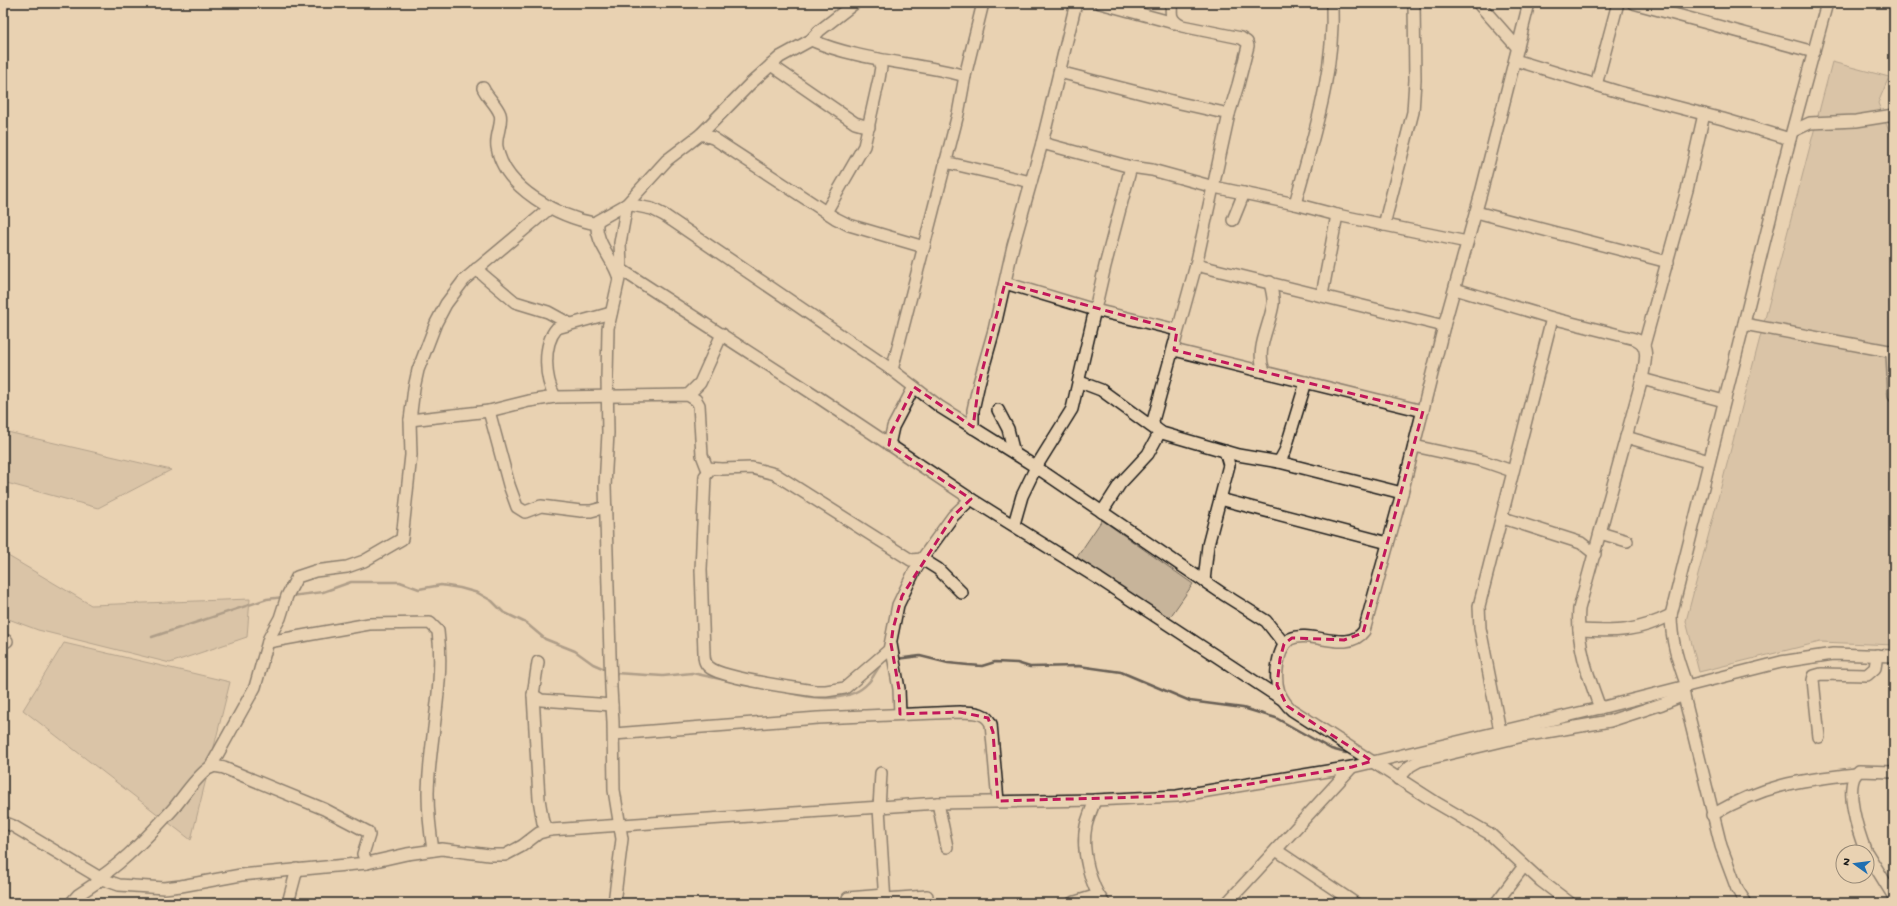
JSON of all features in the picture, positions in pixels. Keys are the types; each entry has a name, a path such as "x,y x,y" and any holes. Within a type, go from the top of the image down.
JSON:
{"street":[{"path":"614,903 622,845 614,790 614,734 606,507 608,396 607,349 611,313 618,288 618,273 616,266 601,240 597,224 599,220 627,204 667,160 701,134 750,84 780,57 811,40 829,23 855,3"},
{"path":"892,370 958,114 965,76 983,3"},
{"path":"974,428 975,403 994,330 1012,246 1042,143 1076,3"},
{"path":"1100,3 1182,26 1241,38 1247,42 1247,50 1229,114 1196,265 1174,350 1153,421 1158,431"},
{"path":"1172,3 1171,16 1174,23"},
{"path":"1295,204 1327,82 1332,49 1332,3"},
{"path":"1384,225 1413,112 1415,80 1414,3"},
{"path":"1478,3 1518,48"},
{"path":"1283,700 1277,685 1277,676 1284,644 1292,638 1298,636 1344,640 1356,638 1363,633 1402,493 1444,326 1476,212 1529,3"},
{"path":"1596,85 1618,3"},
{"path":"1633,3 1814,52"},
{"path":"1746,903 1737,889 1728,868 1712,815 1671,635 1671,615 1791,135 1827,3"},
{"path":"811,40 878,59 944,70 965,76"},
{"path":"826,212 864,146 881,67 878,59"},
{"path":"1515,60 1596,85 1704,114 1791,135 1810,122 1856,122 1894,115"},
{"path":"771,65 855,123 869,127"},
{"path":"1059,72 1229,114"},
{"path":"483,88 499,112 500,121 496,136 499,156 504,167 516,182 550,208 597,224"},
{"path":"1600,708 1584,663 1579,630 1579,608 1642,379 1646,354 1644,345 1687,190 1704,114"},
{"path":"701,134 713,138 826,212 849,225 924,247"},
{"path":"1042,143 1131,168 1152,170 1214,187 1295,204 1337,216 1467,242"},
{"path":"945,162 1031,182"},
{"path":"1014,524 1022,496 1036,467 1070,414 1080,382 1095,310 1131,168"},
{"path":"1233,220 1244,193"},
{"path":"616,266 627,204"},
{"path":"627,204 652,209 664,215 892,370 940,407 1036,467 1204,581 1266,621 1284,644"},
{"path":"71,903 78,895 100,878 140,842 210,768 255,687 268,642 280,618 287,596 297,577 315,571 340,568 364,561 402,538 411,455 410,420 418,370 436,323 451,297 476,269 550,208"},
{"path":"1476,212 1668,262"},
{"path":"1322,295 1337,216"},
{"path":"1196,265 1444,326"},
{"path":"616,266 722,334 971,499 1014,524 1283,700 1292,710 1318,728 1372,761 1398,779 1490,834 1524,866 1570,903"},
{"path":"476,269 514,302 548,312 570,324"},
{"path":"618,288 634,278"},
{"path":"1264,371 1260,363 1261,352 1273,304 1270,282"},
{"path":"1004,284 1095,310 1178,330"},
{"path":"1455,289 1552,318 1635,339 1642,342 1644,345"},
{"path":"555,397 548,381 549,344 552,334 557,328 611,313"},
{"path":"1500,731 1478,620 1482,594 1503,518 1512,471 1552,318"},
{"path":"1744,324 1893,352 1894,395"},
{"path":"688,395 700,384 722,334"},
{"path":"1174,350 1423,411"},
{"path":"1642,379 1724,401"},
{"path":"1080,382 1101,390 1158,431 1238,455 1278,462 1402,493"},
{"path":"1278,462 1285,451 1306,382"},
{"path":"889,445 893,427 914,387"},
{"path":"410,420 489,411 528,401 555,397 688,395 696,400 699,405 702,455 706,468 752,468 775,474 907,559 917,561 922,559"},
{"path":"998,410 1008,429 1014,453"},
{"path":"489,411 509,486 519,509 524,512 541,506 591,511 606,507"},
{"path":"1102,512 1120,484 1145,458 1158,431"},
{"path":"1626,437 1709,461"},
{"path":"1414,446 1483,461 1512,471"},
{"path":"1225,451 1229,465"},
{"path":"1204,581 1208,545 1229,465 1238,455"},
{"path":"711,469 705,476 701,570 704,653 708,666 715,670 741,678 815,691 833,691 845,688 852,684 887,652 891,644 898,606 914,572 953,516 971,499"},
{"path":"1220,499 1388,543"},
{"path":"1503,518 1581,543 1595,554"},
{"path":"1600,533 1627,541"},
{"path":"922,559 943,574 962,593"},
{"path":"1579,630 1620,632 1658,621 1671,615"},
{"path":"1658,621 1671,635"},
{"path":"268,642 369,624 430,623 438,631 439,655 436,720 428,791 428,816 433,850"},
{"path":"891,644 899,689 900,714"},
{"path":"3,822 13,826 100,878 119,885 164,888 241,875 367,863 442,849 489,855 505,855 522,846 538,833 550,830 938,803 1095,800 1177,796 1352,767 1372,761 1684,689 1754,667 1833,654 1894,656"},
{"path":"1818,737 1813,680 1814,676 1821,674 1867,675 1875,668 1877,655"},
{"path":"538,662 533,695 541,813 543,823 550,830"},
{"path":"1398,779 1410,766 1419,761 1523,736 1610,721 1662,704 1684,689"},
{"path":"533,695 541,700 612,705"},
{"path":"614,734 818,718 960,712 981,714 988,718 994,732 998,801"},
{"path":"210,768 214,766 230,770 324,809 368,832 369,834 363,854 367,863"},
{"path":"1227,903 1352,767"},
{"path":"1712,815 1744,798 1777,785 1806,779 1856,774 1860,771 1894,772"},
{"path":"880,773 879,808 885,899"},
{"path":"1856,774 1852,799 1854,819 1864,844"},
{"path":"1072,903 1101,899 1089,873 1085,835 1086,824 1095,800"},
{"path":"938,803 947,847"},
{"path":"1276,850 1355,903"},
{"path":"1496,903 1524,866"},
{"path":"1875,866 1894,897"},
{"path":"288,903 297,869"},
{"path":"1736,903 1737,889"},
{"path":"848,898 885,899 927,896"}],"highlighted area":[{"path":"1005,283 1177,330 1174,350 1423,411 1363,633 1344,640 1292,638 1284,644 1280,659 1277,685 1287,706 1372,761 1352,767 1177,796 998,801 993,732 988,718 960,712 900,714 899,689 891,644 893,629 902,596 953,516 971,499 889,445 891,433 914,387 973,427 979,383"}],"shaded area":[{"path":"1832,62 1889,77 1878,103 1894,144 1894,645 1820,642 1699,672 1686,621"},
{"path":"3,431 171,470 98,508 3,482"},
{"path":"1102,520 1193,584 1168,620 1077,557"},
{"path":"3,553 91,605 250,599 247,637 170,663 38,630 3,617"},
{"path":"64,643 230,682 191,840 23,710"}],"waterway":[{"path":"291,596 323,592 351,582 400,582 419,589 441,585 460,588 478,593 492,601 503,612 526,623 545,639 575,651 593,664 607,670"},
{"path":"152,637 267,599 284,597"},
{"path":"896,659 920,656 948,663 968,665 982,666 995,662 1017,663 1030,667 1079,666 1121,672 1190,701 1243,708 1276,718 1331,749 1346,753"},
{"path":"790,693 820,698 842,697 852,694 871,680 883,662 891,659"},
{"path":"615,673 663,676 692,673 744,684"}]}
